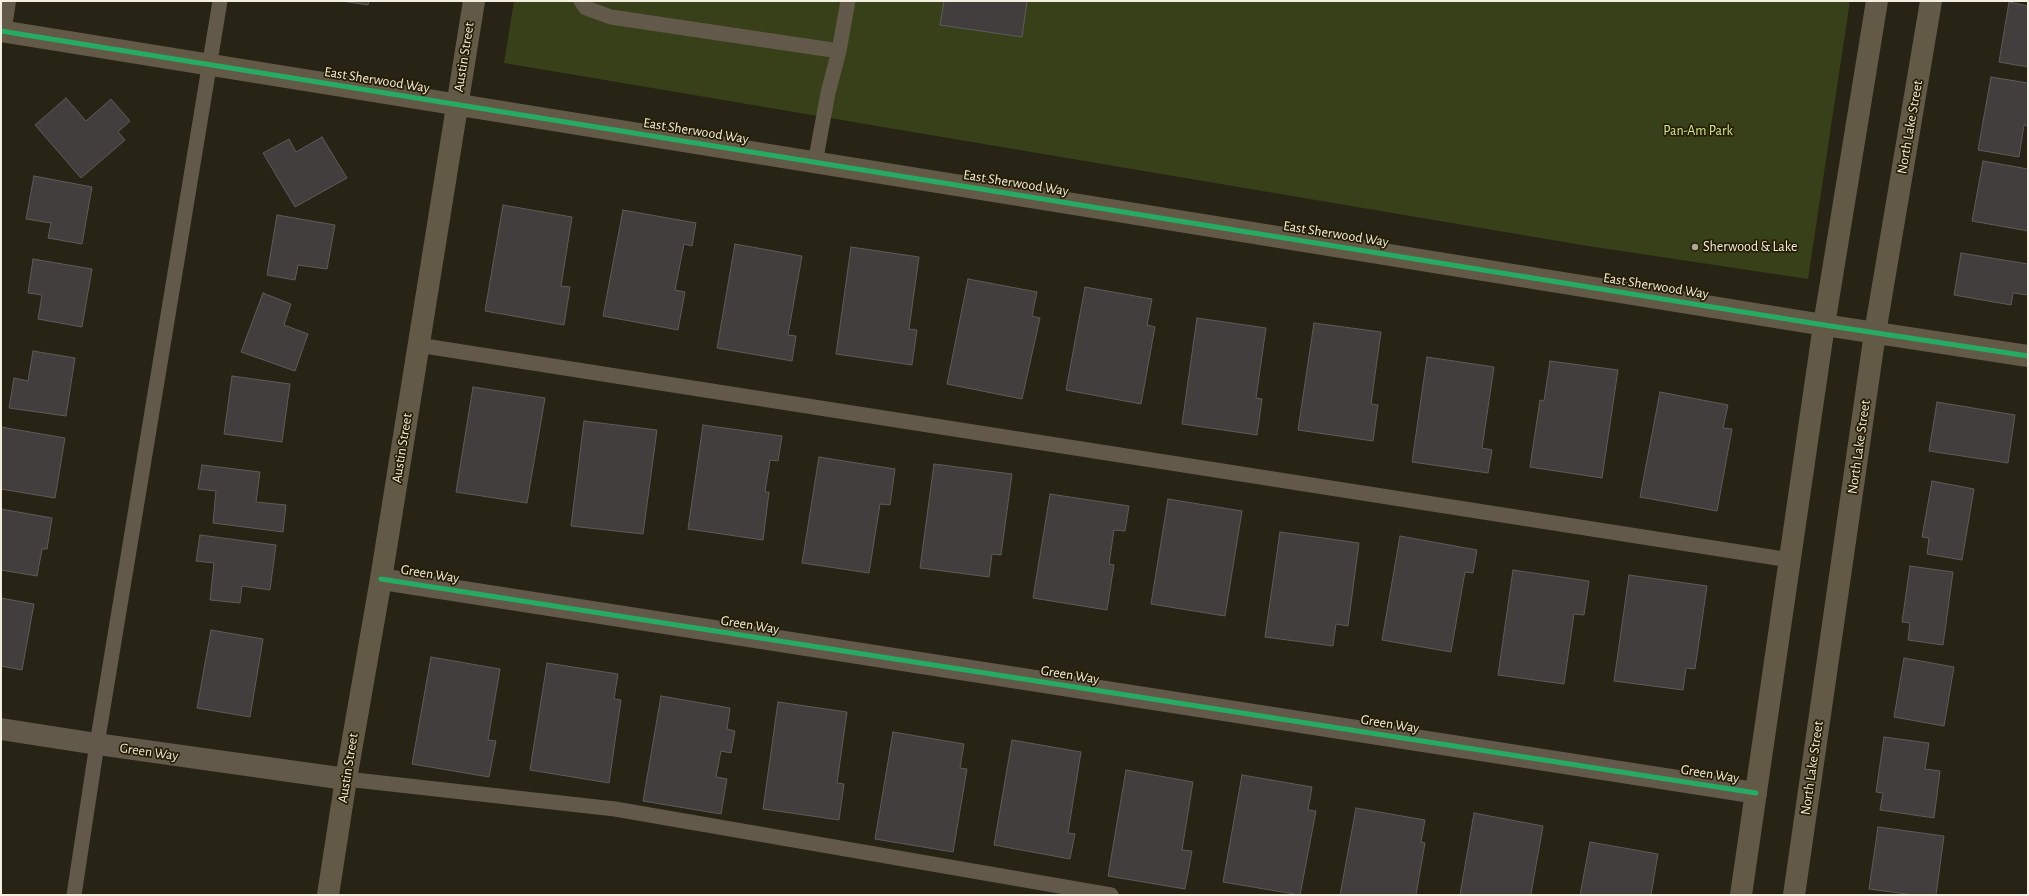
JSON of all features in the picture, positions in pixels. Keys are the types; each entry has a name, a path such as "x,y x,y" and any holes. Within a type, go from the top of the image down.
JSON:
{"street":[{"path":"1,28 5,1"},
{"name":"Austin Street","path":"328,895 346,779 381,579 474,1"},
{"path":"1741,895 1824,325 1877,1"},
{"name":"North Lake Street","path":"1794,895 1875,333 1931,1"},
{"name":"East Sherwood Way","path":"1,31 1824,325 2028,356"},
{"name":"Green Way","path":"381,579 1756,793"},
{"name":"Green Way","path":"1,729 346,779"}],"lane":[{"path":"74,895 97,744 220,1"},
{"path":"581,1 586,8 611,17 839,51"},
{"path":"815,162 828,93 839,51 848,1"},
{"path":"418,345 1790,560"},
{"path":"346,779 615,809 1111,895"}],"green space":[{"name":"Pan-Am Park","path":"514,1 1850,1 1808,279 1588,246 504,63"}],"building":[{"path":"342,1 369,1 368,5"},
{"path":"944,1 1027,1 1022,37 940,25"},
{"path":"2009,2 2028,6 2028,67 1999,62"},
{"path":"1991,77 2028,83 2028,126 2024,125 2019,157 1978,150"},
{"path":"66,98 86,121 111,99 130,121 118,132 125,140 81,178 35,125"},
{"path":"322,137 347,178 295,207 263,153 289,139 296,152"},
{"path":"1983,161 2028,169 2028,231 1972,221"},
{"path":"34,176 92,187 82,244 48,238 51,223 26,219"},
{"path":"503,205 572,217 561,286 570,287 564,325 485,311"},
{"path":"623,210 696,223 692,246 684,244 675,290 685,292 678,330 603,316"},
{"path":"277,215 335,225 327,269 298,265 295,280 267,275"},
{"path":"735,244 802,256 788,335 796,336 792,361 717,348"},
{"path":"851,247 919,257 909,329 917,330 912,365 836,354"},
{"path":"1961,253 2028,264 2028,295 2013,293 2011,305 1954,295"},
{"path":"33,259 92,269 82,327 38,319 42,295 28,293"},
{"path":"968,279 1037,292 1032,316 1040,318 1022,399 947,384"},
{"path":"1085,287 1152,299 1147,325 1155,327 1141,404 1066,390"},
{"path":"263,293 291,304 284,325 308,334 295,371 241,352"},
{"path":"1197,318 1266,328 1256,398 1262,399 1257,435 1182,424"},
{"path":"1314,323 1381,332 1371,404 1378,405 1373,441 1298,430"},
{"path":"33,351 75,358 66,416 9,408 14,378 28,381"},
{"path":"1427,357 1494,367 1482,448 1492,450 1488,473 1412,462"},
{"path":"1550,361 1618,370 1602,478 1530,467 1540,400 1544,401"},
{"path":"232,376 290,384 282,442 224,434"},
{"path":"473,387 545,398 527,503 456,492"},
{"path":"1660,392 1728,405 1723,428 1732,429 1717,511 1640,497"},
{"path":"1937,402 2015,415 2008,463 1929,451"},
{"path":"584,421 657,430 643,534 571,526"},
{"path":"703,425 782,436 778,461 770,460 765,492 769,492 763,540 688,529"},
{"path":"1,427 65,438 55,498 1,489"},
{"path":"819,457 895,469 890,505 880,504 869,573 802,563"},
{"path":"934,464 1012,474 1001,555 992,554 989,577 920,568"},
{"path":"202,465 260,472 256,502 286,505 283,532 213,523 216,491 198,489"},
{"path":"1932,481 1974,489 1962,560 1927,554 1929,538 1922,537"},
{"path":"1050,494 1129,506 1125,531 1114,530 1109,564 1114,565 1107,610 1033,598"},
{"path":"1168,499 1242,511 1225,616 1151,604"},
{"path":"1,509 52,518 47,549 42,549 37,576 1,570"},
{"path":"1280,532 1359,543 1348,626 1336,624 1333,646 1265,637"},
{"path":"200,535 276,545 270,590 242,586 240,603 210,600 214,563 196,561"},
{"path":"1400,536 1477,550 1473,573 1465,572 1451,652 1382,640"},
{"path":"1910,566 1953,572 1943,645 1908,640 1910,623 1902,622"},
{"path":"1513,570 1589,581 1584,615 1574,614 1564,684 1498,675"},
{"path":"1629,575 1707,586 1695,669 1686,668 1683,690 1614,681"},
{"path":"1,598 34,604 22,670 1,666"},
{"path":"211,630 263,639 250,717 197,708"},
{"path":"431,657 500,669 488,740 496,741 489,777 412,764"},
{"path":"1904,658 1954,667 1944,726 1894,717"},
{"path":"547,663 618,674 614,699 621,700 609,783 530,770"},
{"path":"661,696 730,708 727,729 735,731 731,753 721,751 716,777 727,779 721,814 643,801"},
{"path":"778,702 847,712 837,783 844,784 839,820 763,809"},
{"path":"893,732 964,744 960,768 967,769 953,852 875,839"},
{"path":"1884,737 1929,743 1925,769 1940,771 1934,818 1880,810 1883,793 1876,792"},
{"path":"1012,740 1081,752 1068,833 1075,834 1070,859 994,845"},
{"path":"1126,770 1193,782 1182,850 1192,851 1185,889 1108,876"},
{"path":"1242,775 1312,787 1308,810 1316,811 1300,895 1223,882"},
{"path":"1356,808 1425,820 1421,842 1425,843 1416,895 1340,895"},
{"path":"1474,813 1543,826 1531,894 1535,895 1460,895"},
{"path":"1878,827 1944,836 1936,895 1914,895 1869,889"},
{"path":"1590,842 1658,854 1651,895 1580,895"}],"cycle path":[{"path":"1,31 1824,325 2028,356"},
{"path":"381,579 1756,793"}],"place":[{"name":"Sherwood & Lake","path":"1695,247"}]}
